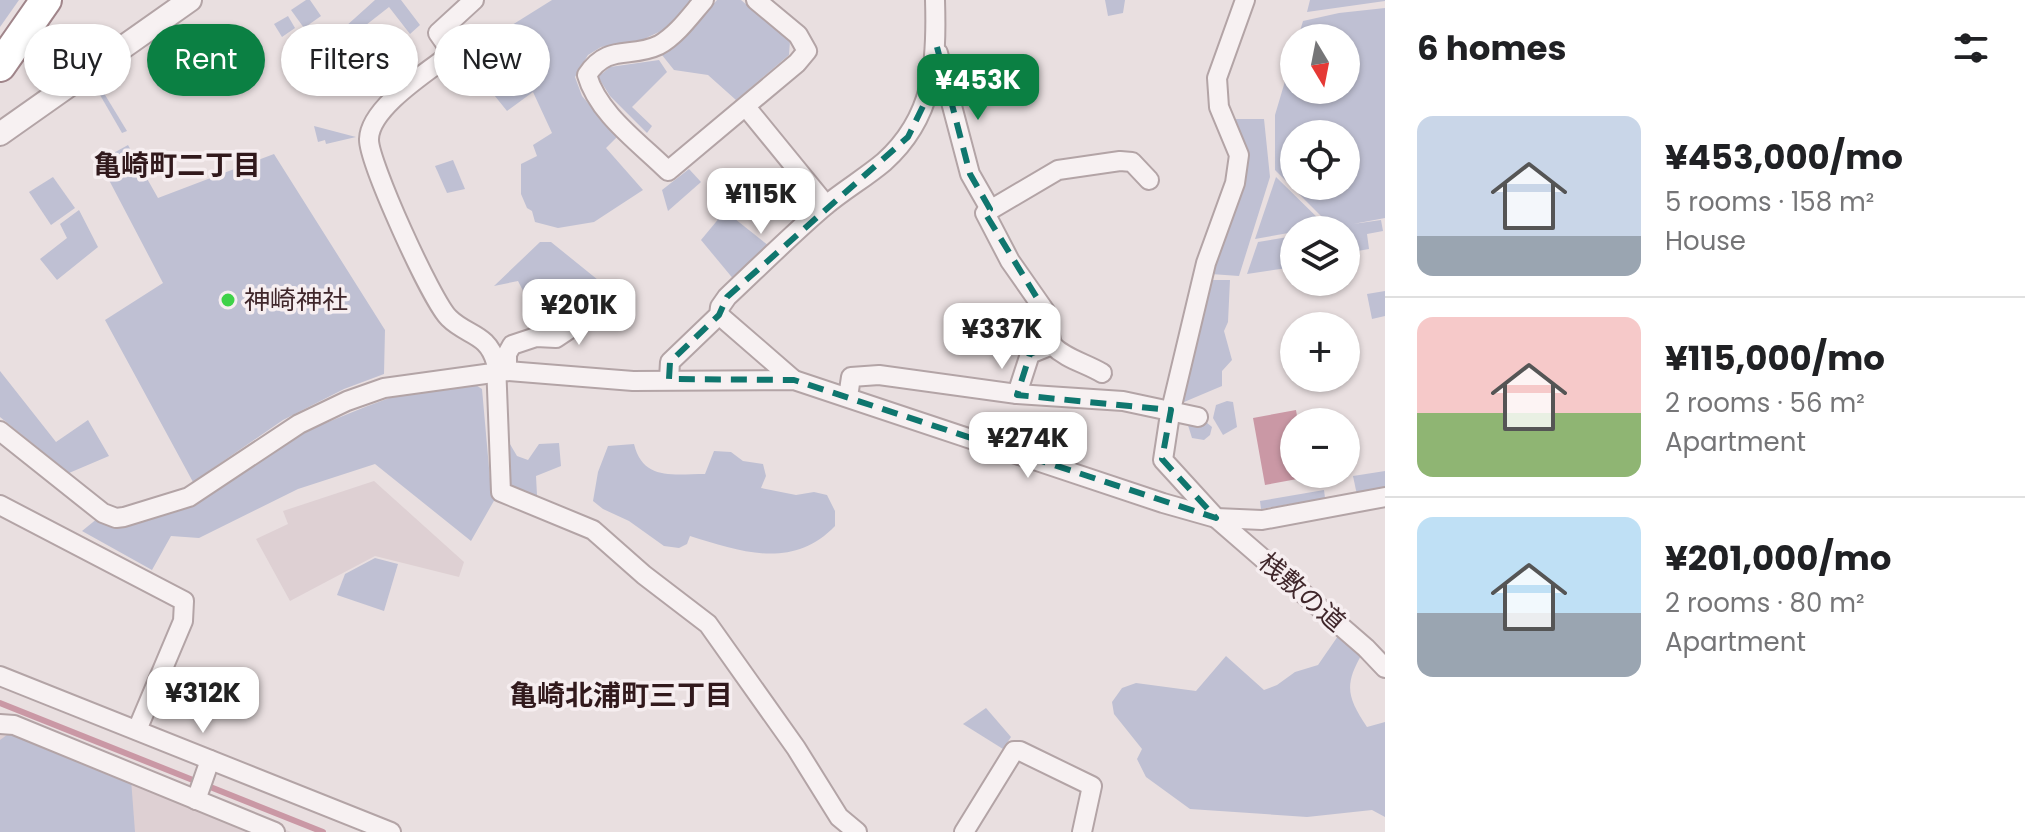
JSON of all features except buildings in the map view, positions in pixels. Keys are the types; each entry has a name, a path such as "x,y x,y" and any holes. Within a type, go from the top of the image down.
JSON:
{"highway":[{"path":"0,66 46,0"}],"street":[{"path":"0,134 190,0"},
{"path":"474,0 438,33 452,53 390,101 378,117 369,138 374,163 423,279 449,318 486,342 501,372"},
{"path":"704,0 669,38 657,46 609,54 595,62 587,75 602,106 668,171 797,63 807,51 798,35 756,0"},
{"path":"935,0 937,47 970,174 990,209"},
{"path":"1171,410 1206,263 1235,183 1239,155 1219,107 1217,78 1245,0"},
{"path":"669,379 670,362 719,315 727,297 826,205 882,163 908,137 926,100 937,47"},
{"path":"746,107 826,205"},
{"path":"1102,373 1076,359 1065,357 1052,345 1045,311 985,213 1058,170 1132,162 1149,180"},
{"path":"622,294 556,338 536,337 512,345 501,372 501,492 593,530 644,575 708,624 796,748 839,817 857,832"},
{"path":"719,315 794,380"},
{"path":"1017,394 1030,354 1052,345"},
{"path":"0,431 103,513 116,518 189,497 299,424 347,401 384,388 501,372 589,379 794,380 1216,518 1262,520 1385,497"},
{"path":"848,397 851,377 879,375 1017,394 1123,401 1198,417"},
{"name":"桟敷の道","path":"1171,410 1163,460 1216,518 1385,668"},
{"path":"0,505 184,601 183,621 137,730"},
{"path":"0,676 391,832"},
{"path":"0,724 14,725 198,793 275,832"},
{"path":"964,832 1011,754 1020,751 1092,786 1082,832"},
{"path":"198,793 210,760"}],"highlighted area":[{"path":"937,47 970,174 990,209 985,213 1045,311 1052,345 1030,354 1017,395 1171,410 1162,459 1216,518 794,380 669,379 670,362 719,315 727,297 908,137 926,100"}],"shaded area":[{"path":"0,0 19,0 0,27"},
{"path":"310,0 321,16 310,24 301,24 291,10"},
{"path":"375,0 401,0 420,25 402,24 389,7 367,24 348,24"},
{"path":"552,0 693,0 663,30 642,40 601,47 588,55 575,77 582,96 617,137 606,148 643,190 594,222 558,228 535,222 521,194 521,164 537,156 533,145 552,133 535,96 550,96 550,24 514,24"},
{"path":"717,0 741,0 790,41 789,55 736,100 708,75 674,70 662,55 680,42"},
{"path":"1105,0 1125,0 1123,13 1108,16"},
{"path":"1310,0 1385,0 1385,1 1307,12"},
{"path":"1385,8 1385,218 1360,223 1360,216 1321,216 1305,200 1360,200 1360,120 1280,120 1280,175 1275,170 1275,115 1280,98 1280,104 1360,104 1360,24 1302,24 1303,21"},
{"path":"288,16 293,24 281,24 281,35 274,24"},
{"path":"659,60 667,72 632,107 652,126 647,133 610,96 598,77 610,67"},
{"path":"101,96 106,96 127,131 122,133"},
{"path":"495,96 528,96 507,111"},
{"path":"1235,119 1264,119 1270,177 1239,276 1211,274 1246,166 1243,140"},
{"path":"314,126 356,137 326,144 325,140 318,142"},
{"name":"神崎神社","path":"128,145 158,198 274,154 385,330 384,374 344,389 283,420 193,482 105,320 163,283 99,161"},
{"path":"453,160 465,189 447,193 435,166"},
{"path":"689,169 701,182 668,211 662,190"},
{"path":"53,177 75,208 51,225 29,192"},
{"path":"1276,177 1280,181 1280,200 1299,200 1316,216 1280,216 1280,235 1255,239"},
{"path":"79,210 98,247 57,280 40,259 67,238 60,224"},
{"path":"725,211 769,246 735,281 701,240"},
{"path":"1381,220 1383,231 1367,234 1369,249 1360,251 1360,223"},
{"path":"1280,238 1280,269 1247,274 1258,242"},
{"path":"540,242 551,242 603,284 602,297 567,324 541,326 518,281 494,286"},
{"path":"1209,280 1230,280 1228,322 1224,331 1232,360 1222,371 1222,386 1177,405"},
{"path":"1385,291 1385,316 1372,319 1367,294"},
{"path":"0,371 56,442 88,420 109,456 69,473 0,417"},
{"path":"471,382 482,389 490,479 495,499 471,541 375,464 298,489 199,538 171,536 152,570 82,531 98,518 212,485 306,431 365,407 411,390"},
{"path":"1233,402 1237,427 1223,435 1213,418 1216,405"},
{"path":"1280,413 1280,482 1265,485 1253,418"},
{"path":"1187,422 1206,422 1212,427 1210,435 1204,440 1192,438"},
{"path":"507,439 517,456 528,460 539,444 559,443 561,466 536,476 537,495 531,498 507,490"},
{"path":"634,444 644,464 661,473 705,474 714,451 731,452 743,461 763,464 766,476 761,488 796,495 814,492 827,495 835,511 835,526 819,540 784,553 747,551 690,536 687,544 679,548 664,546 593,501 598,472 608,446"},
{"path":"1385,471 1385,490 1357,495 1356,488 1360,488 1360,475"},
{"path":"374,481 464,562 459,577 375,556 290,601 256,539 288,524 283,511"},
{"path":"1324,490 1325,498 1261,509 1260,501"},
{"path":"375,558 398,564 384,611 337,595 345,574"},
{"path":"1338,636 1362,654 1350,683 1355,707 1367,727 1385,722 1385,817 1372,810 1307,817 1190,809 1146,777 1137,759 1142,749 1114,714 1112,702 1122,688 1136,683 1196,691 1226,656 1264,690 1295,672 1318,665"},
{"path":"986,708 1011,737 1003,749 963,724"},
{"path":"0,715 291,832 0,832"},
{"path":"11,732 131,779 135,832 0,832 0,740"}],"waterway":[{"path":"0,703 323,832"}],"place":[{"name":"神崎神社","path":"228,300"}],"district":[{"name":"亀崎町二丁目","path":"177,165"},
{"name":"亀崎北浦町三丁目","path":"621,695"}]}
